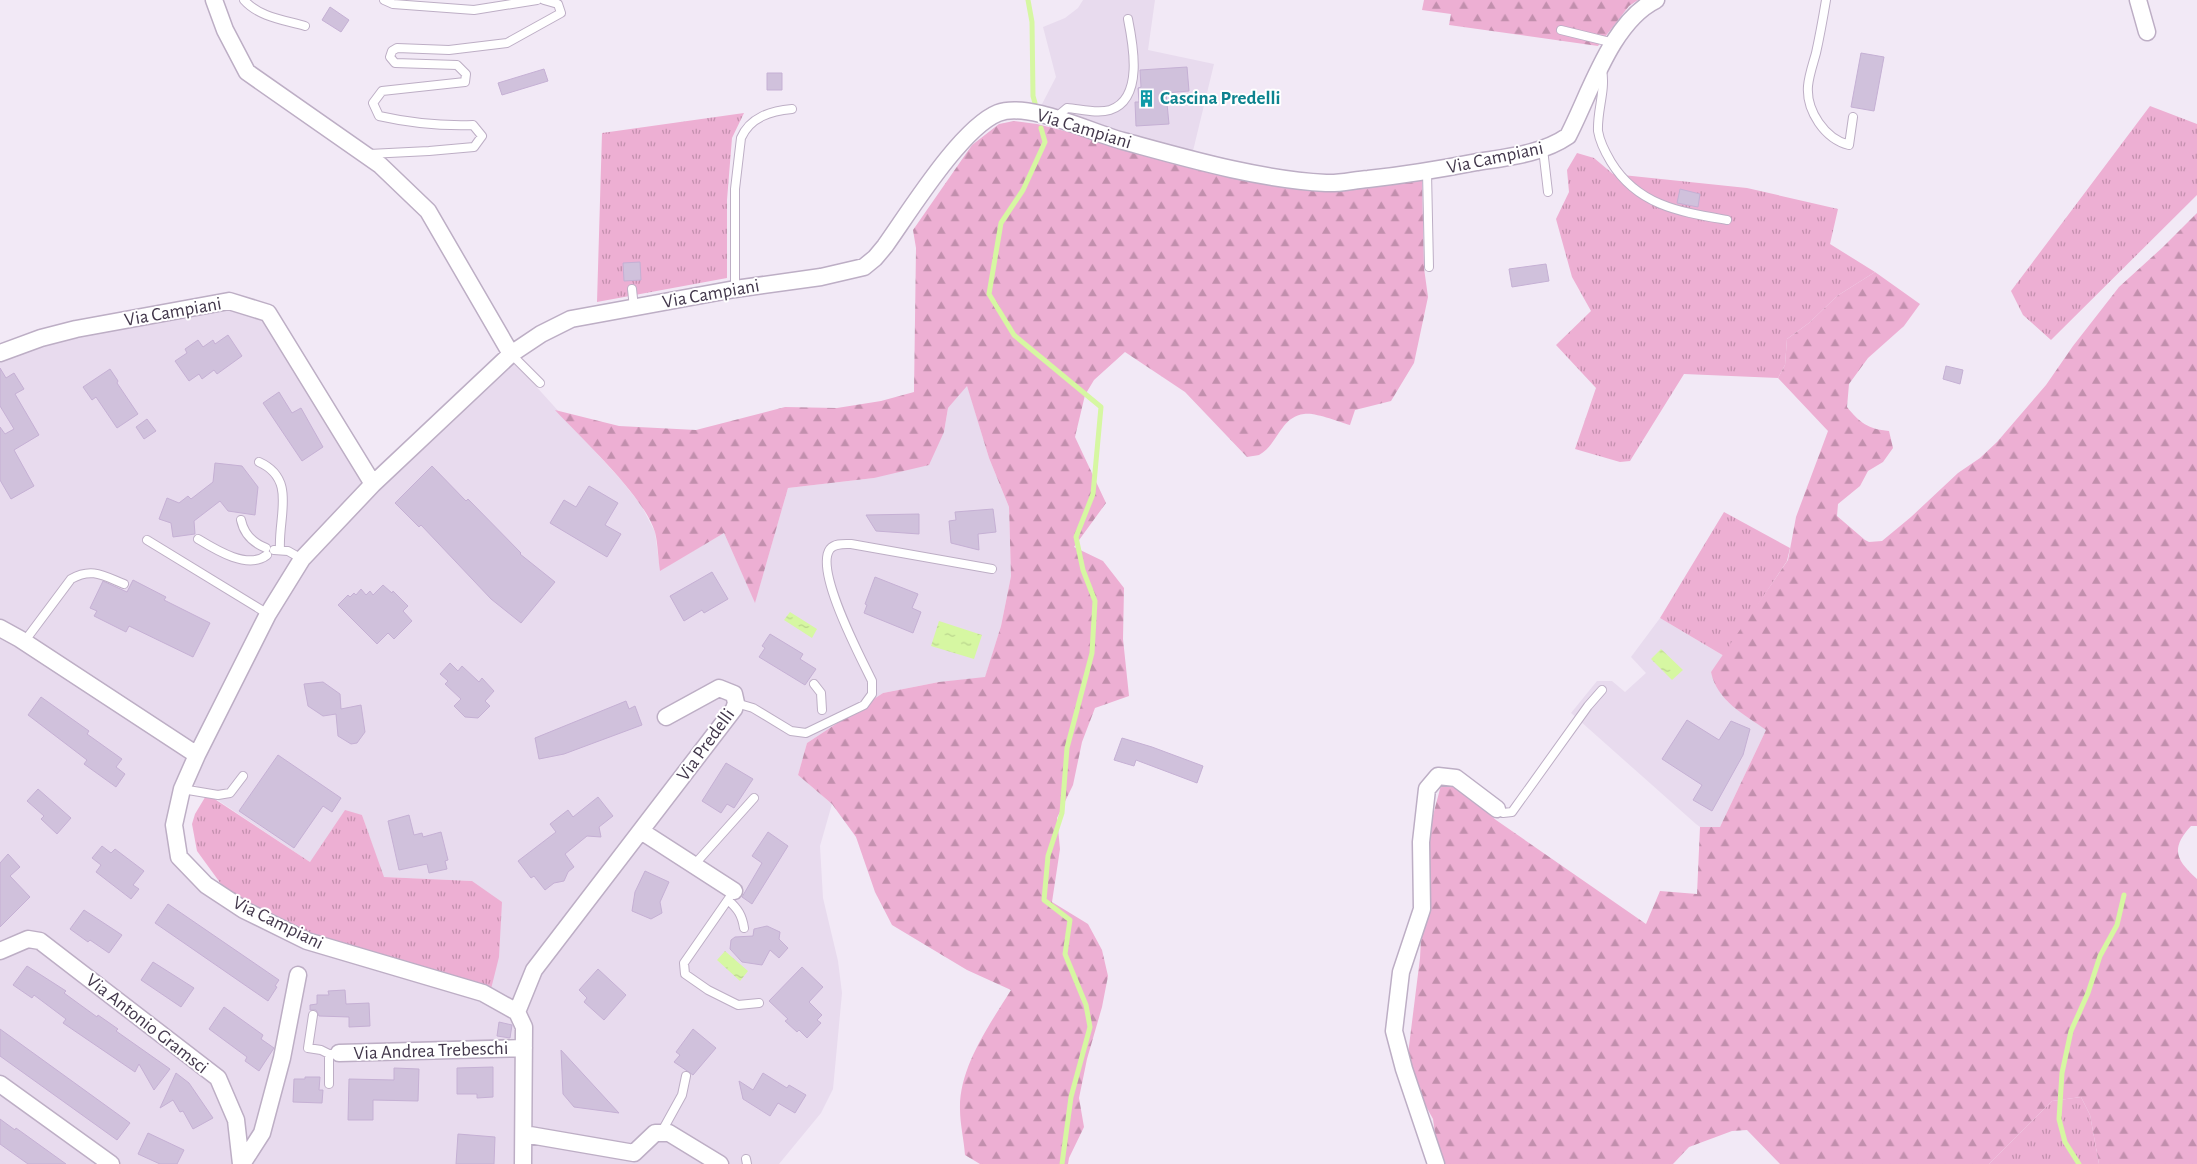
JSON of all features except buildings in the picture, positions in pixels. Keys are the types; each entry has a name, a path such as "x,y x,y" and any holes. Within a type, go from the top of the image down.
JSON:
{"street":[{"path":"214,0 225,30 247,72 380,165 428,211 511,354"},
{"path":"2138,0 2147,32"},
{"name":"Via Campiani","path":"516,1012 483,993 307,941 244,910 206,885 179,857 174,824 182,789 198,755 268,614 302,558 373,484 511,354 541,334 571,319 735,289 821,277 864,267 875,258 949,156 981,122 999,112 1017,109 1055,118 1121,140 1202,162 1288,180 1328,183 1427,172 1543,149 1568,136 1601,65 1614,43 1638,11 1650,1"},
{"name":"Via Campiani","path":"0,353 41,338 76,329 229,301 268,313 373,484"},
{"path":"0,628 198,755"},
{"name":"Via Predelli","path":"516,1012 534,970 734,709 736,703 734,694 719,688 666,717"},
{"path":"1436,1164 1404,1069 1394,1031 1401,972 1422,909 1421,842 1427,789 1438,776 1456,778 1497,809"},
{"path":"641,831 694,865 731,896"},
{"name":"Via Antonio Gramsci","path":"0,951 28,939 40,941 218,1078 236,1120 241,1164"},
{"name":"Via Antonio Gramsci","path":"241,1164 262,1133 282,1058 298,975"},
{"name":"Via Andrea Trebeschi","path":"516,1012 524,1027 523,1164"},
{"name":"Via Andrea Trebeschi","path":"334,1054 524,1048"},
{"path":"0,1084 111,1164"},
{"path":"524,1134 634,1153 656,1133 668,1133 720,1164"}],"lane":[{"path":"244,0 250,7 269,16 305,26"},
{"path":"384,0 393,4 474,10 537,0"},
{"path":"365,154 474,147 482,136 473,126 451,126 402,121 380,116 373,103 382,92 465,82 466,74 457,65 395,63 390,57 392,51 397,48 450,50 507,43 561,13 558,4 544,0"},
{"path":"1826,0 1822,29 1808,87 1812,112 1827,133 1840,143 1848,145 1854,117"},
{"path":"1055,118 1067,108 1100,112 1110,110 1120,104 1130,88 1135,56 1128,19"},
{"path":"1561,30 1614,43"},
{"path":"1601,65 1604,80 1598,129 1601,145 1615,168 1632,187 1654,202 1680,211 1727,220"},
{"path":"735,289 735,189 741,138 744,131 756,119 774,111 792,109"},
{"path":"1543,149 1548,192"},
{"path":"1427,172 1429,266"},
{"path":"632,288 634,308"},
{"path":"511,354 540,383"},
{"path":"198,539 217,550 248,560 262,559 272,551 283,487 271,468 259,462"},
{"path":"241,520 244,532 253,541 272,551 288,551 302,558"},
{"path":"147,540 268,614"},
{"path":"736,703 753,708 791,731 806,733 858,710 872,694 872,681 837,606 825,563 830,549 836,544 851,544 992,569"},
{"path":"24,642 71,578 83,572 91,572 124,584"},
{"path":"814,684 821,693 822,726"},
{"path":"1497,809 1503,813 1512,812 1588,706 1602,690"},
{"path":"182,789 218,795 230,793 243,776"},
{"path":"694,865 754,798"},
{"path":"744,928 743,917 731,896 684,963 685,974 708,990 738,1005 759,1003"},
{"path":"312,1015 308,1048 334,1054 329,1084"},
{"path":"661,1133 682,1095 686,1076"}],"shaded area":[{"path":"1083,0 1155,0 1148,50 1214,64 1192,155 1142,142 1041,106 1056,77 1043,27 1065,18 1078,8"},
{"path":"228,306 270,323 367,476 504,351 621,480 641,505 655,532 660,570 724,533 755,602 788,488 874,478 944,432 948,408 967,385 989,458 1009,507 1011,576 1001,626 985,678 939,682 883,693 807,743 798,775 832,804 820,846 823,898 838,961 842,993 833,1089 821,1113 779,1164 0,1164 0,361 50,342","holes":["180,775 310,862 362,815 383,877 472,881 221,903 181,868 170,853 168,817"]},
{"path":"1660,618 1724,656 1711,672 1727,701 1766,730 1720,827 1700,827 1696,824 1571,713 1597,681 1612,681 1625,692 1646,673 1631,657"}],"green space":[{"path":"1424,0 1638,0 1629,6 1598,46 1449,25 1451,14 1422,10"},
{"path":"2150,106 2197,124 2197,195 2051,340 2023,315 2011,291"},
{"path":"744,113 732,138 727,200 727,278 597,302 602,133"},
{"path":"1014,121 1037,124 1286,187 1422,179 1424,268 1428,297 1414,363 1391,401 1355,410 1350,425 1314,414 1296,416 1284,426 1271,445 1259,455 1247,457 1185,392 1125,352 1094,380 1085,395 1075,437 1106,503 1074,547 1103,561 1124,588 1123,639 1129,696 1095,708 1082,742 1073,785 1057,818 1060,849 1052,902 1088,924 1102,950 1108,976 1079,1098 1084,1127 1068,1164 980,1164 965,1155 960,1109 965,1077 977,1046 1011,990 967,970 892,925 875,892 856,837 832,804 798,775 807,743 883,693 939,682 985,677 1001,626 1011,576 1009,507 989,458 967,386 948,408 944,432 929,465 874,478 788,488 755,603 724,533 660,571 655,532 639,502 611,468 555,410 619,426 696,430 785,407 837,408 881,401 914,392 916,248 913,230 972,145 999,124"},
{"path":"1577,153 1594,158 1613,174 1747,188 1838,209 1830,244 1875,272 1837,296 1809,323 1787,339 1785,365 1778,378 1684,374 1630,461 1620,462 1575,449 1596,388 1556,345 1591,311 1572,277 1556,219 1569,192 1567,170"},
{"path":"2197,213 2197,826 2191,826 2184,834 2180,841 2178,854 2184,866 2197,879 2197,1164 2099,1164 2090,1115 2081,1097 2052,1101 1989,1164 1780,1164 1747,1130 1732,1131 1689,1147 1673,1164 1439,1164 1433,1119 1406,1070 1420,958 1426,842 1441,785 1457,786 1496,820 1646,924 1660,891 1697,894 1700,827 1720,827 1766,730 1725,699 1714,682 1711,672 1788,560 1796,517 1828,431 1778,378 1785,365 1787,339 1809,323 1837,296 1875,272 1920,304 1904,326 1868,358 1849,384 1847,407 1856,417 1870,427 1889,431 1893,448 1883,462 1868,471 1860,486 1838,504 1837,516 1865,540 1869,542 1882,541 1958,473 1980,458 1997,442 2046,385 2073,346 2119,287"},
{"path":"1724,512 1790,548 1787,561 1724,656 1660,618"},
{"path":"207,794 310,862 345,810 362,815 384,877 472,881 502,902 499,957 491,989 318,938 264,915 221,884 197,851 192,824 195,814"},
{"path":"2081,1097 2090,1115 2099,1164 1989,1164 2052,1101"}],"water":[{"path":"790,612 817,629 812,638 784,620"},
{"path":"939,621 982,635 974,659 931,646"},
{"path":"1661,649 1683,670 1672,680 1651,659"},
{"path":"725,951 748,971 740,981 717,960"}],"waterway":[{"path":"1028,0 1032,22 1033,96 1035,103"},
{"path":"1041,128 1045,142 1023,190 1001,223 989,294 1014,335 1101,407 1093,494 1076,537 1083,570 1095,601 1092,653 1067,748 1062,813 1048,856 1044,900 1070,920 1065,954 1086,1005 1090,1027 1071,1097 1062,1164"},
{"path":"2079,1164 2065,1142 2059,1119 2062,1073 2071,1031 2088,993 2100,956 2117,925 2124,895"}],"place":[{"name":"Cascina Predelli","path":"1146,98"}]}
